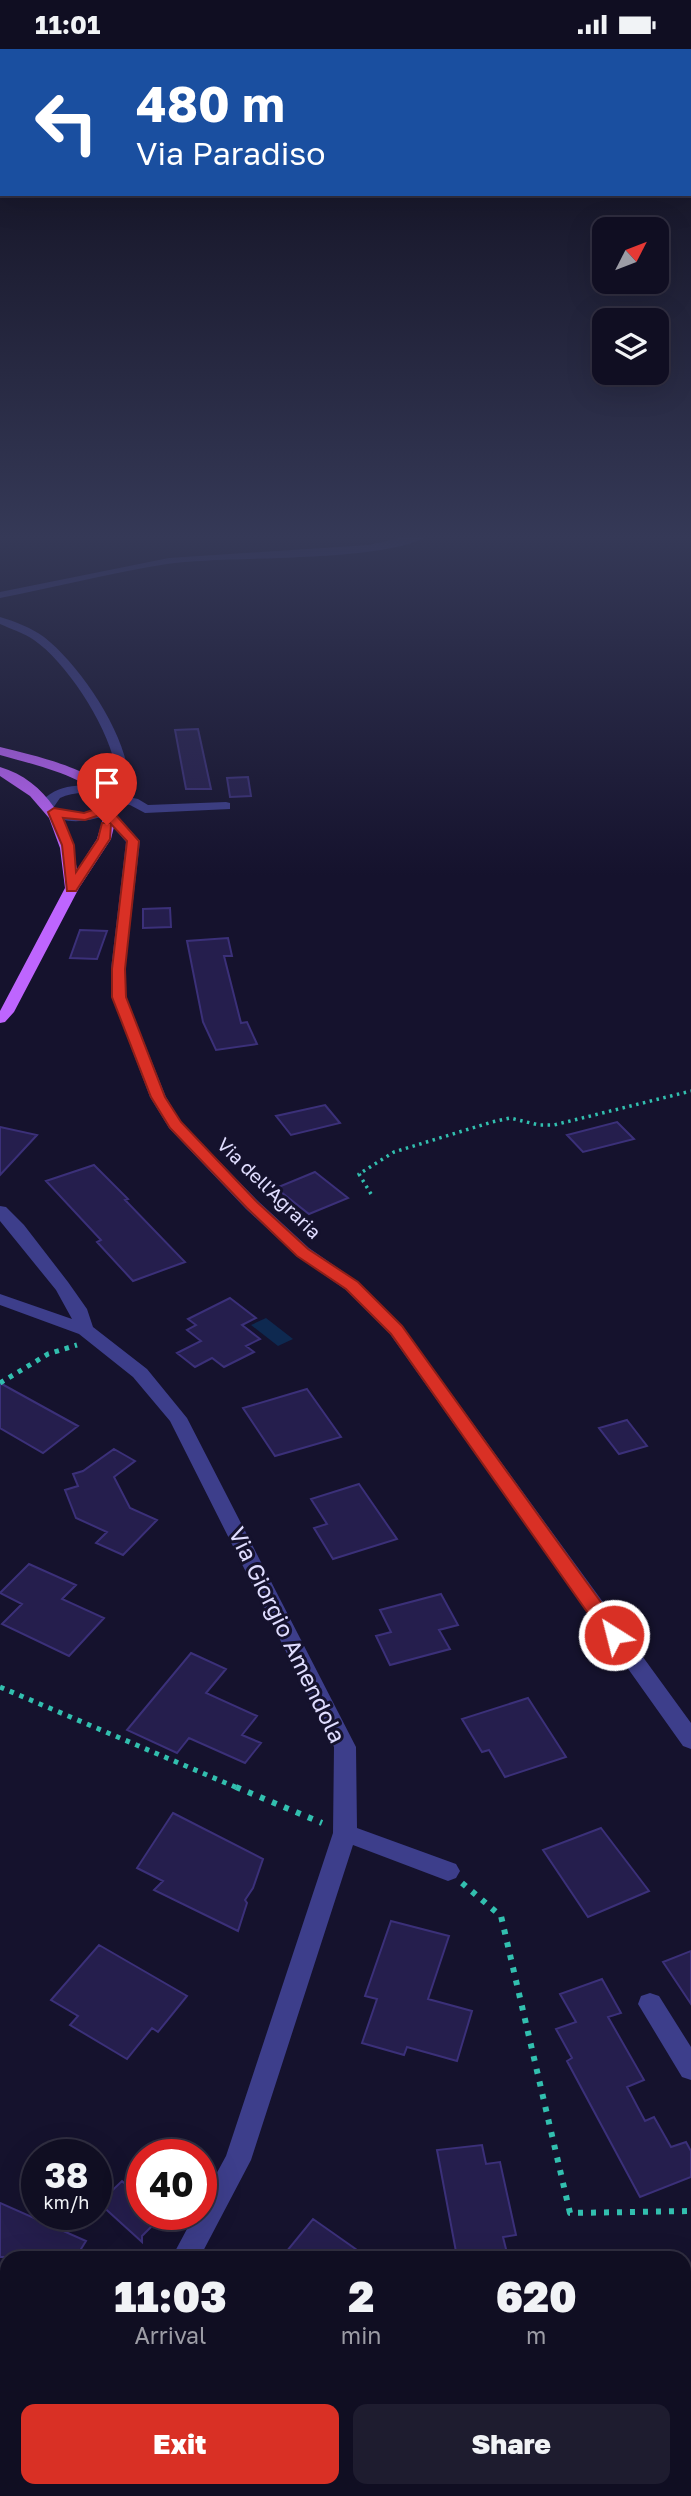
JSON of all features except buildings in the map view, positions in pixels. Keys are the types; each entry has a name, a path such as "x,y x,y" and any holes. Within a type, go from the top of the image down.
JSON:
{"main road":[{"path":"0,751 76,775 108,801 104,839 72,888 7,1012 0,1019"},
{"path":"0,771 51,808 68,845 72,888"}],"street":[{"path":"49,648 91,696 124,767 123,783 108,801 85,817 66,816 51,808 54,796 80,789 108,801 134,802 145,809 226,806"},
{"name":"Via dell'Agraria","path":"108,801 133,841 118,969 119,997 163,1107 175,1125 252,1205 303,1252 352,1286 396,1330 691,1740"},
{"name":"Via Giorgio Amendola","path":"0,1211 18,1229 79,1309 81,1338"},
{"name":"Via Giorgio Amendola","path":"0,1299 81,1338 140,1373 178,1418 345,1747 345,1833 238,2160 189,2251"},
{"path":"345,1833 448,1871"},
{"path":"650,2004 691,2069"}],"path":[{"path":"371,1194 359,1174 394,1152 510,1118 539,1125 554,1125 691,1091"},
{"path":"0,1383 81,1338"},
{"path":"0,1687 345,1833"},
{"path":"448,1871 502,1916 570,2213 691,2211"}],"water":[{"path":"266,1318 293,1339 278,1346 251,1325"}],"route":[{"path":"107,825 104,839 72,888 68,845 54,812 85,817 105,812 111,807 109,814 133,841 134,854 129,872 118,969 119,997 166,1111 175,1125 252,1205 303,1252 352,1286 396,1330 614,1635"}]}
